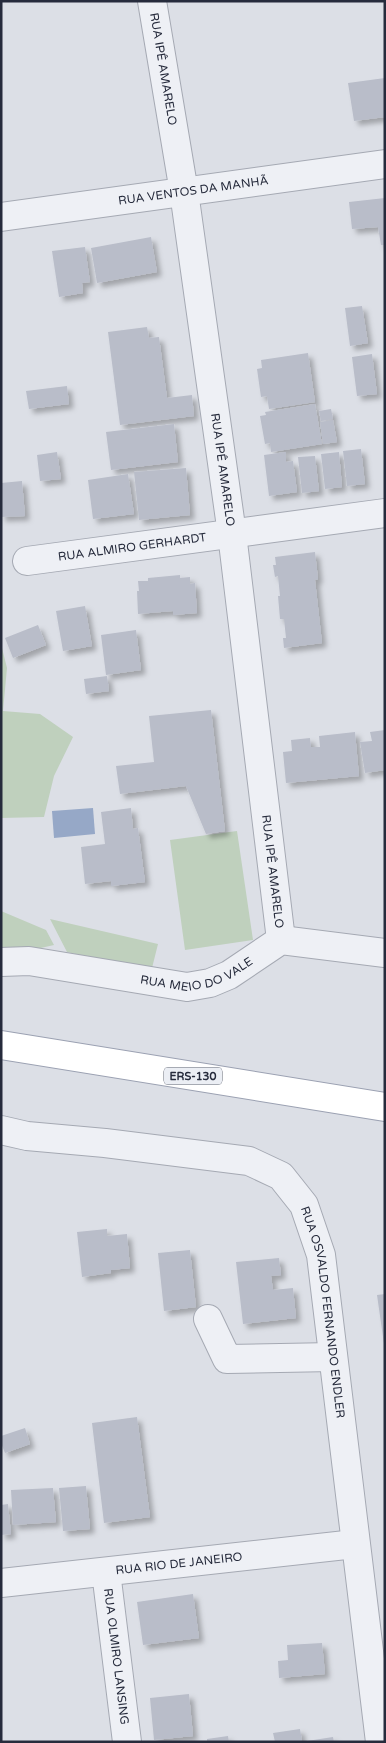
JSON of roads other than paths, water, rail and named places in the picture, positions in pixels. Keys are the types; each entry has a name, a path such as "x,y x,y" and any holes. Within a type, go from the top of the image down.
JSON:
{"main road":[{"name":"ERS-130","path":"1,1045 385,1107"}],"street":[{"name":"RUA IPÊ AMARELO","path":"152,1 184,192 232,534 282,940"},
{"name":"RUA VENTOS DA MANHÃ","path":"1,217 385,164"},
{"name":"RUA ALMIRO GERHARDT","path":"27,561 385,513"},
{"path":"282,940 385,953"},
{"name":"RUA MEIO DO VALE","path":"1,962 29,961 186,987 210,983 229,975 282,940"},
{"name":"RUA OSVALDO FERNANDO ENDLER","path":"1,1130 27,1136 106,1143 249,1161 281,1176 304,1205 321,1255 380,1742"},
{"path":"208,1319 226,1359 333,1357"},
{"name":"RUA RIO DE JANEIRO","path":"1,1584 355,1544"},
{"name":"RUA OLMIRO LANSING","path":"106,1572 127,1742"}],"water":[{"path":"93,808 95,834 54,838 52,811"}]}
